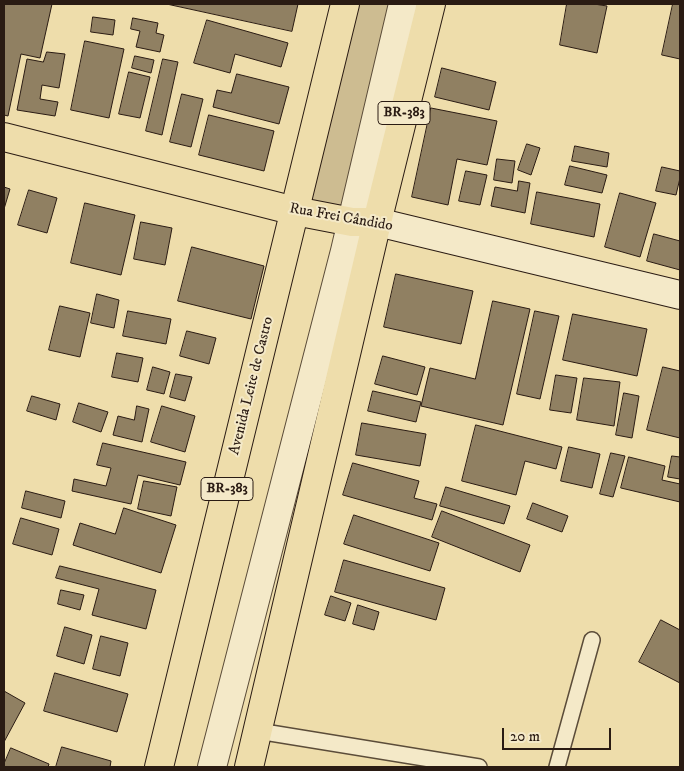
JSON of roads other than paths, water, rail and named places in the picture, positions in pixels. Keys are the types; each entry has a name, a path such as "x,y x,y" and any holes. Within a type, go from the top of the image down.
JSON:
{"main road":[{"name":"Avenida Leite de Castro","path":"159,767 345,4"},
{"name":"BR-383","path":"249,767 365,222 431,4"},
{"name":"Rua Frei Cândido","path":"4,137 295,211 365,222"}],"street":[{"path":"212,767 365,222 403,4"},
{"name":"Rua Frei Cândido","path":"365,222 680,295"}],"lane":[{"path":"557,767 592,640"},
{"path":"258,731 479,767"}]}
